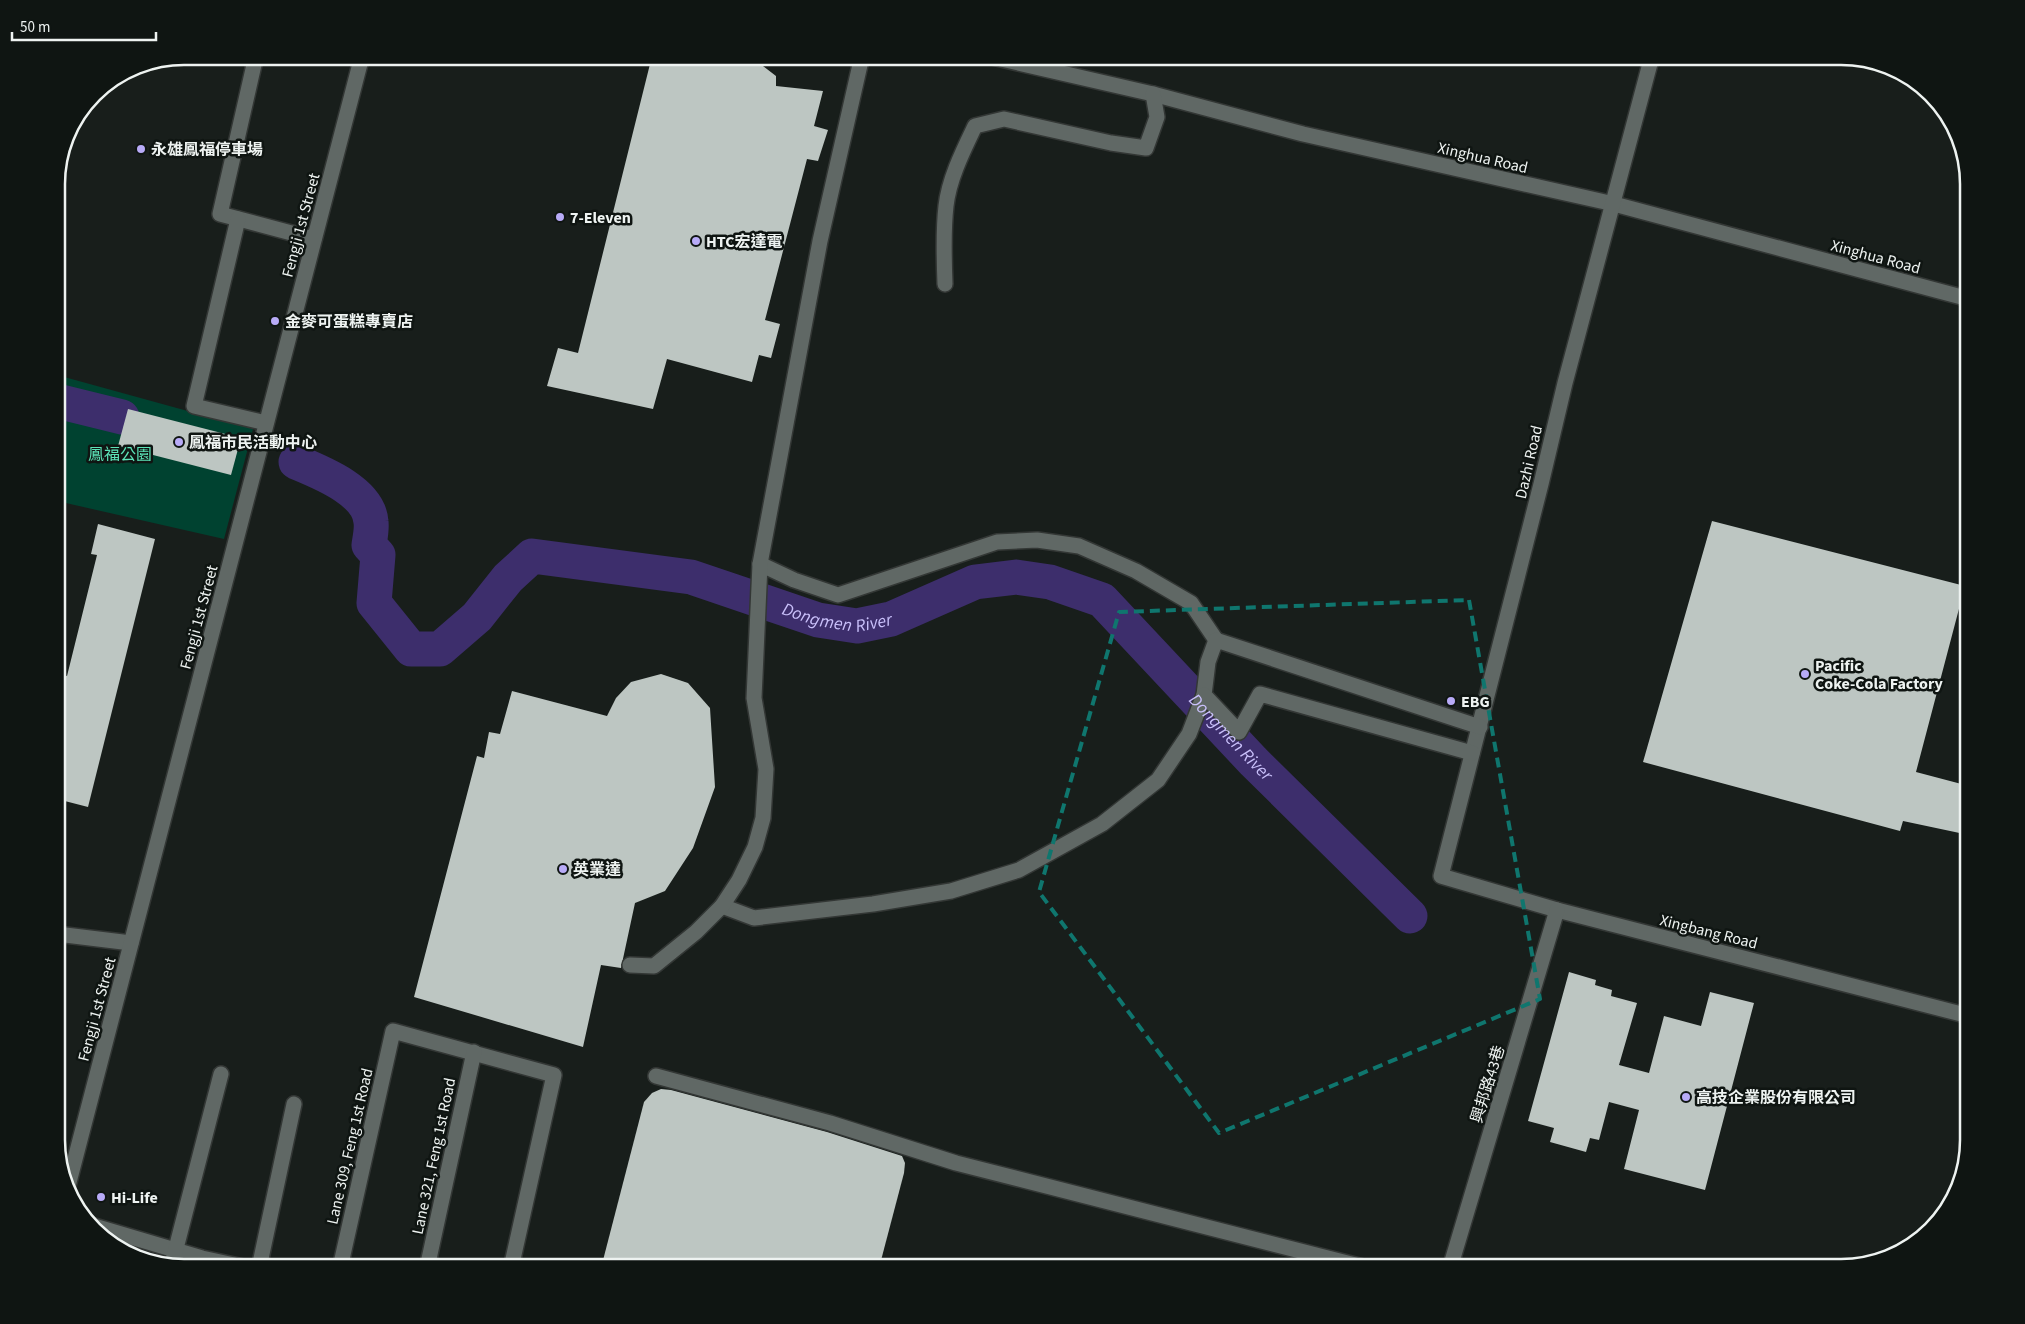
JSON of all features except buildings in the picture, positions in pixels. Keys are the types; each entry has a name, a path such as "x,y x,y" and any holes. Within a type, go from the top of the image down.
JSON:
{"street":[{"path":"254,65 220,214 314,239"},
{"name":"Fengji 1st Street","path":"71,1176 360,65"},
{"path":"630,965 654,966 696,932 722,906 739,880 755,847 763,818 766,770 754,698 760,565 820,240 860,65"},
{"name":"Xinghua Road","path":"1027,65 1153,94 1303,134 1614,204 1960,297"},
{"name":"Dazhi Road","path":"1441,876 1542,484 1565,383 1650,65"},
{"path":"945,284 946,205 960,156 975,126 1004,119 1111,143 1146,148 1157,117 1153,94"},
{"path":"238,219 194,406 265,427"},
{"path":"760,565 794,580 838,595 997,542 1037,540 1079,546 1136,571 1191,603 1216,640 1480,727"},
{"path":"722,906 754,918 873,904 951,891 1019,870 1102,824 1158,780 1189,734 1203,696 1208,662 1216,640"},
{"path":"1203,696 1239,732 1260,694 1472,753"},
{"name":"Xingbang Road","path":"1441,876 1557,910 1960,1014"},
{"name":"興邦路43巷","path":"1453,1259 1557,910"},
{"path":"65,935 131,943"},
{"name":"Lane 309, Feng 1st Road","path":"342,1259 392,1031 474,1052"},
{"path":"474,1052 554,1075 514,1259"},
{"name":"Lane 321, Feng 1st Road","path":"429,1259 474,1052"},
{"path":"174,1257 221,1074"},
{"path":"656,1076 830,1123 956,1163 1332,1259"},
{"path":"261,1259 294,1104"},
{"path":"110,1232 174,1257 187,1259"}],"highlighted area":[{"path":"1469,600 1540,999 1219,1133 1039,892 1119,612"}],"green space":[{"name":"鳳福公園","path":"65,377 253,429 224,539 65,503"}],"waterway":[{"name":"Dongmen River","path":"65,403 122,417"},
{"name":"Dongmen River","path":"296,462 342,484 362,501 368,511 371,525 369,545 378,555 374,603 411,649 440,649 477,617 508,578 532,556 691,577 818,620 857,626 891,619 975,582 1016,577 1050,582 1102,600 1253,761 1410,916"}],"place":[{"name":"永雄鳳福停車場","path":"141,149"},
{"name":"7-Eleven","path":"560,217"},
{"name":"HTC宏達電","path":"696,241"},
{"name":"金麥可蛋糕專賣店","path":"275,321"},
{"name":"鳳福市民活動中心","path":"179,442"},
{"name":"Pacific Coke-Cola Factory","path":"1805,674"},
{"name":"EBG","path":"1451,701"},
{"name":"英業達","path":"563,869"},
{"name":"高技企業股份有限公司","path":"1686,1097"},
{"name":"Hi-Life","path":"101,1197"}]}
